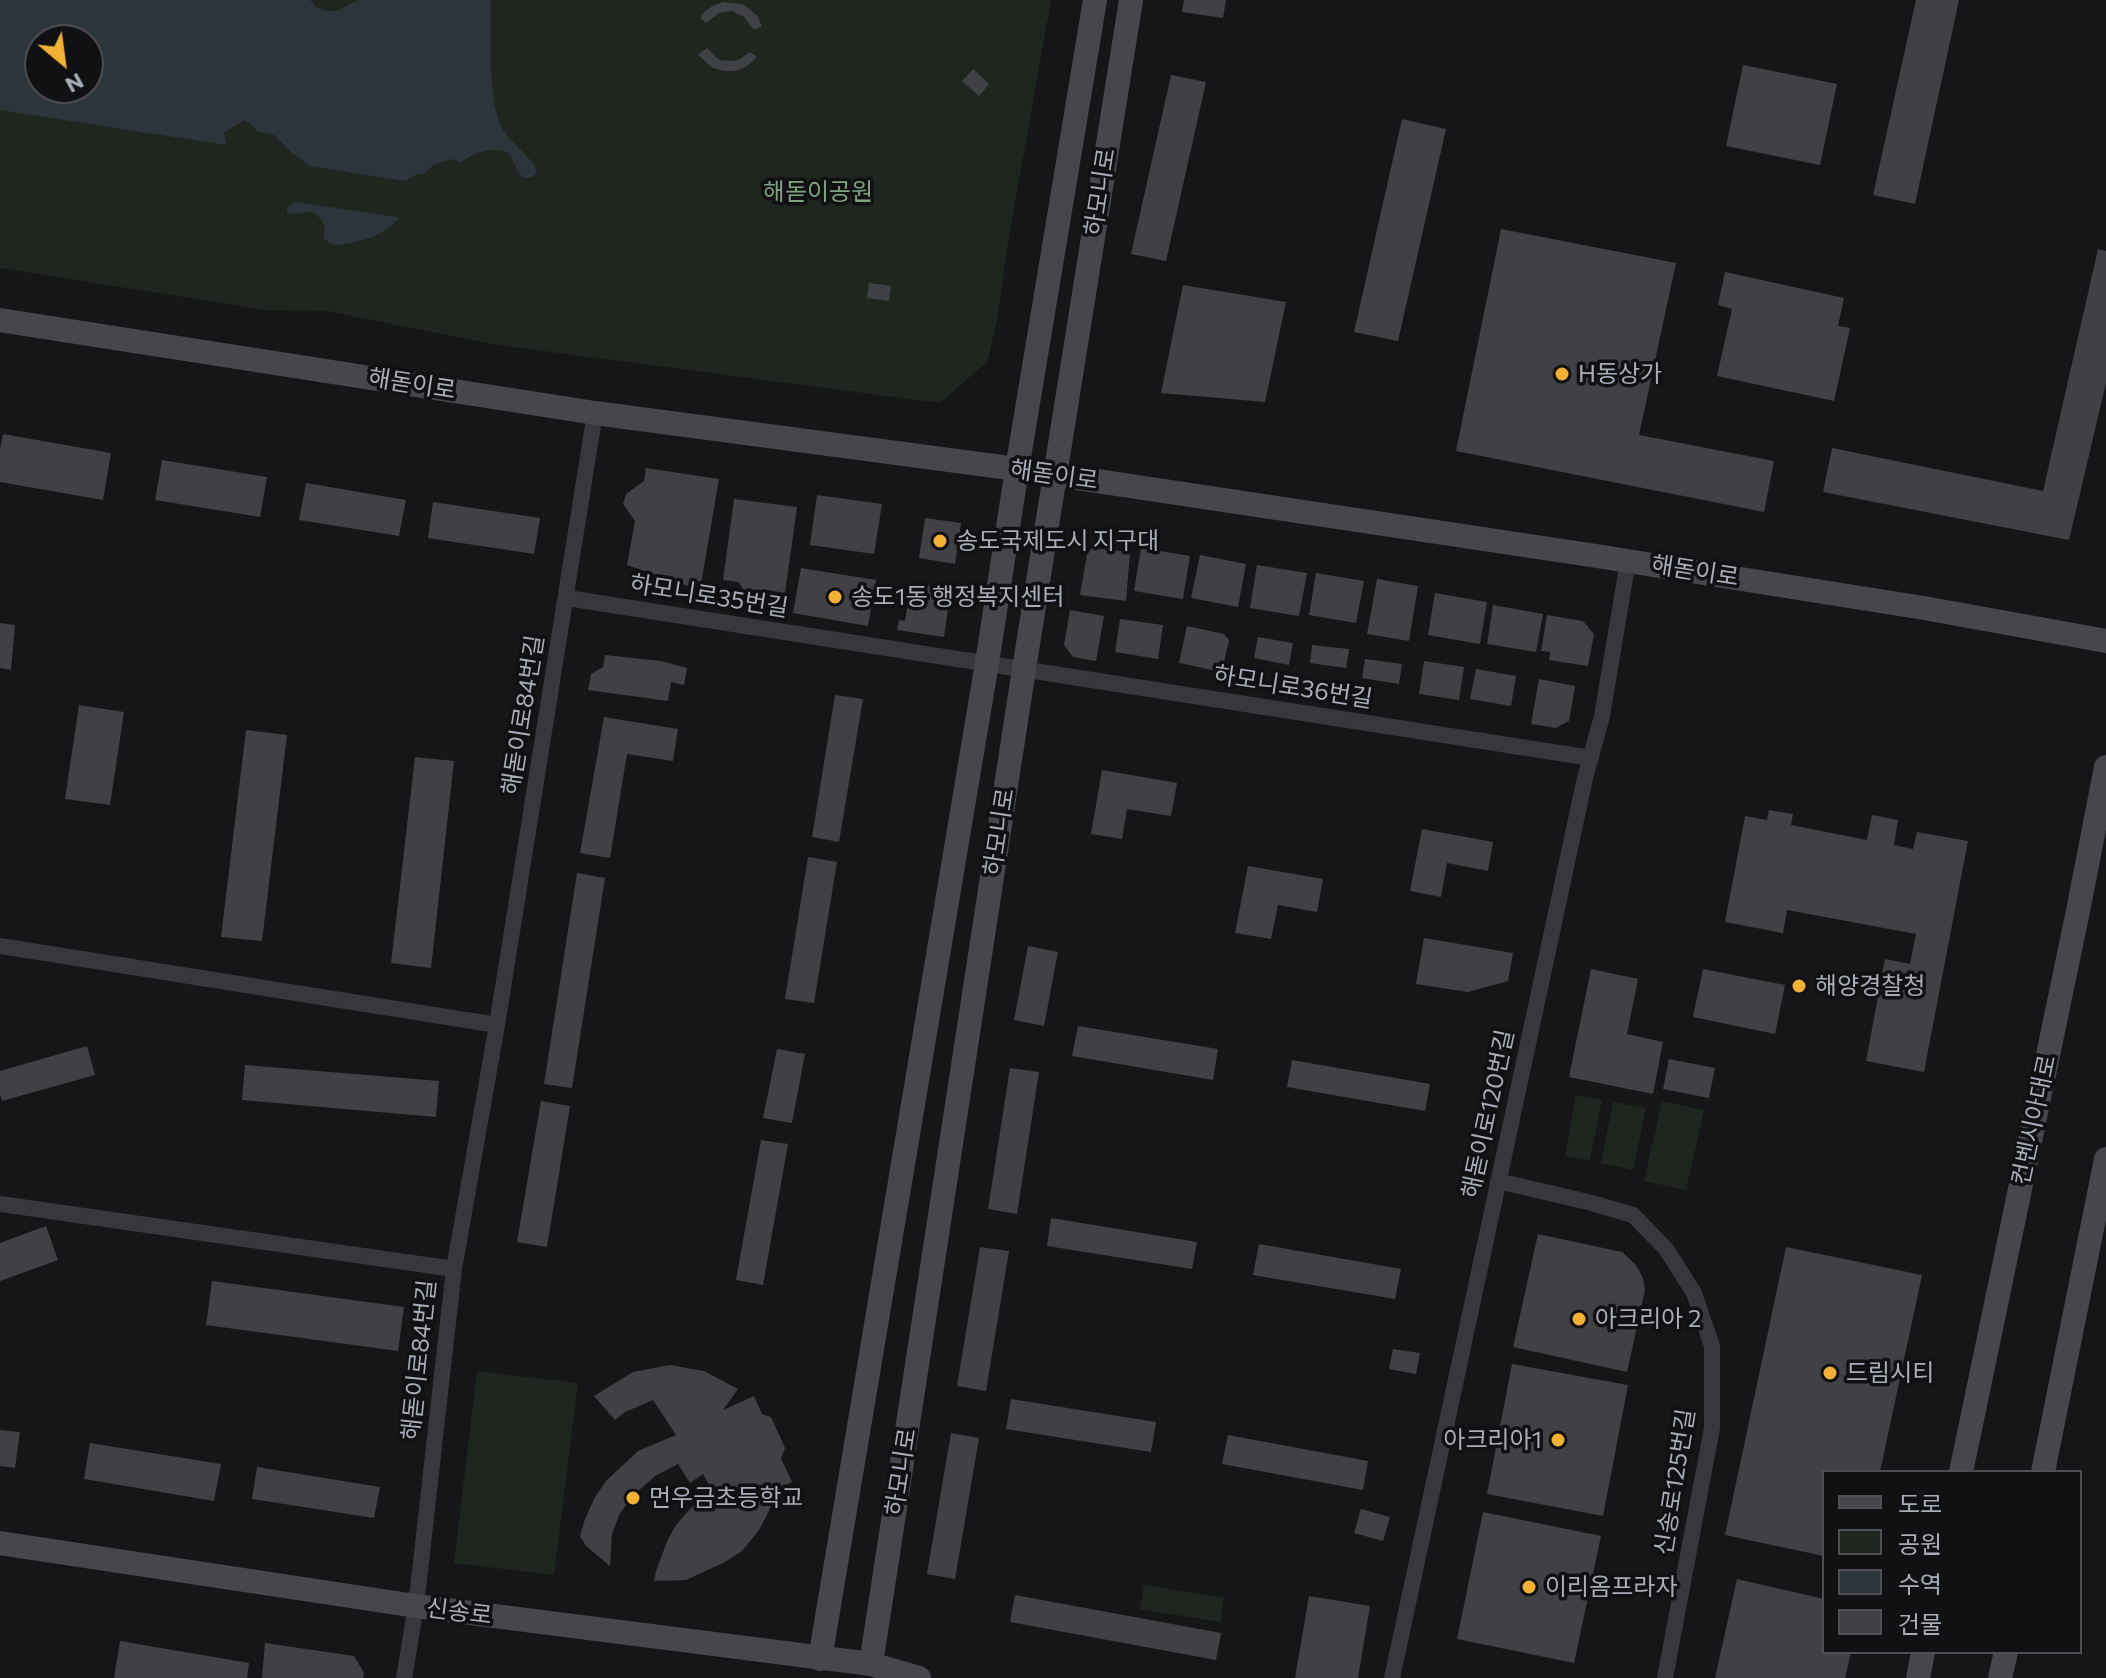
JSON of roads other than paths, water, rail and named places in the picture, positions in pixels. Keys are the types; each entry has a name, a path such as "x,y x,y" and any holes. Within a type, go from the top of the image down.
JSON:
{"street":[{"name":"하모니로","path":"820,1659 1095,0"},
{"name":"하모니로","path":"871,1664 1024,669 1131,0"},
{"name":"해돋이로","path":"0,320 595,413 1017,469 1628,561 1924,608 2106,641"},
{"name":"해돋이로84번길","path":"404,1678 416,1606 454,1269 497,1025 595,413"},
{"name":"해돋이로120번길","path":"1392,1678 1498,1181 1602,716 1628,561"},
{"name":"하모니로35번길","path":"567,598 987,663"},
{"name":"하모니로36번길","path":"987,663 1591,758"},
{"name":"컨벤시아대로","path":"1961,1470 2106,767"},
{"path":"2088,854 2106,820"},
{"path":"0,946 497,1025"},
{"path":"2043,1470 2106,1159"},
{"name":"신송로125번길","path":"1498,1181 1633,1215 1666,1249 1694,1293 1712,1346 1712,1428 1665,1678"},
{"path":"0,1204 454,1269"},
{"name":"신송로","path":"0,1543 416,1606 871,1664 919,1678"},
{"path":"1918,1678 1923,1654"},
{"path":"2000,1678 2006,1654"}],"water":[{"path":"0,0 310,0 316,7 337,11 358,0 491,0 491,64 496,112 504,131 531,161 537,173 524,178 509,153 490,150 477,153 460,163 453,159 441,162 405,181 310,166 274,135 257,131 244,120 224,133 226,145 0,110"},
{"path":"295,202 399,218 386,230 370,238 336,245 323,238 325,226 316,213 287,213 287,208"}],"place":[{"name":"H동상가","path":"1562,374"},
{"name":"송도국제도시 지구대","path":"940,541"},
{"name":"송도1동 행정복지센터","path":"835,597"},
{"name":"해양경찰청","path":"1799,986"},
{"name":"아크리아 2","path":"1579,1319"},
{"name":"드림시티","path":"1830,1373"},
{"name":"아크리아1","path":"1558,1440"},
{"name":"먼우금초등학교","path":"633,1498"},
{"name":"이리옴프라자","path":"1529,1587"}],"park label":[{"name":"해돋이공원","path":"818,192"}]}
